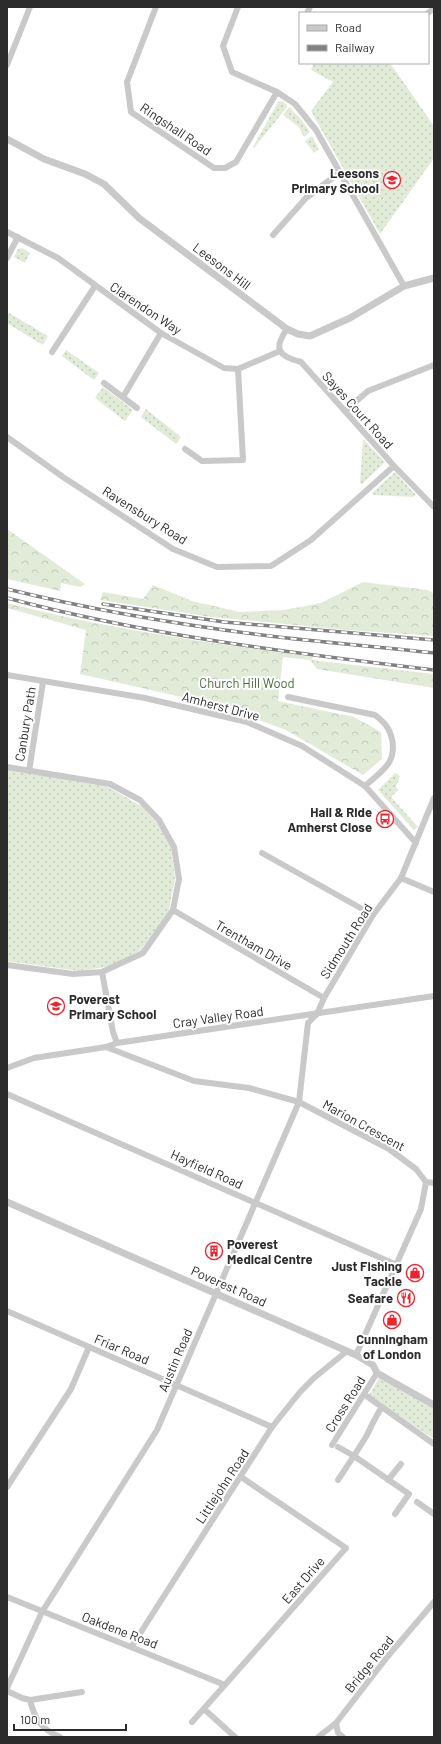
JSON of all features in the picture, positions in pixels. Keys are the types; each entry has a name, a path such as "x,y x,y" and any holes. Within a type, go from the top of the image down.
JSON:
{"street":[{"path":"7,65 30,7"},
{"name":"Ringshall Road","path":"156,7 127,82 131,112 214,168 225,168 236,162 277,92"},
{"path":"238,7 223,46 232,72 277,92 295,104 316,130 404,286"},
{"name":"Leesons Hill","path":"7,139 44,159 85,174 104,184 139,218 287,329 298,334 310,336 350,318 404,286 434,278"},
{"path":"273,235 306,198 339,172"},
{"name":"Clarendon Way","path":"7,232 58,258 94,286 162,333 224,368 238,369"},
{"path":"7,258 18,237"},
{"path":"52,352 94,286"},
{"path":"185,449 202,461 243,460 238,369 280,351 278,346 287,329"},
{"path":"123,397 162,333"},
{"name":"Sayes Court Road","path":"280,351 285,357 301,362 394,466 434,506"},
{"path":"345,411 368,391 434,365"},
{"path":"104,383 137,408"},
{"name":"Ravensbury Road","path":"7,437 63,477 173,549 217,567 271,566 311,540 394,466"},
{"name":"Amherst Drive","path":"7,675 145,698 247,722 302,746 365,786 416,843"},
{"name":"Canbury Path","path":"29,771 43,682"},
{"path":"288,697 374,715 386,723 390,731 394,748 392,759 387,766 365,786"},
{"path":"7,767 110,784 140,800 159,820 174,847 179,879 173,910 144,953 102,972 73,974 7,965"},
{"name":"Sidmouth Road","path":"299,1102 308,1023 317,1014 324,998 373,915 402,878 434,798"},
{"path":"262,853 373,915"},
{"path":"402,878 434,892"},
{"name":"Trentham Drive","path":"173,910 324,998"},
{"path":"102,972 113,1032 117,1043"},
{"name":"Cray Valley Road","path":"7,1068 34,1058 106,1047 117,1043 434,996"},
{"name":"Marion Crescent","path":"106,1047 194,1081 249,1088 299,1102 389,1149 416,1169 426,1182"},
{"name":"Hayfield Road","path":"7,1094 397,1265"},
{"name":"Austin Road","path":"7,1688 42,1612 157,1430 299,1102"},
{"path":"356,1355 421,1209 426,1182 434,1183"},
{"name":"Poverest Road","path":"7,1202 356,1355 372,1365 377,1374 434,1404"},
{"name":"Friar Road","path":"7,1311 272,1427"},
{"path":"7,1487 71,1389 88,1346"},
{"name":"Littlejohn Road","path":"132,1646 272,1427 300,1392 347,1352"},
{"name":"Cross Road","path":"332,1446 377,1374"},
{"path":"364,1395 434,1444"},
{"path":"338,1480 354,1456 373,1420 382,1407"},
{"path":"338,1447 354,1456 409,1494 395,1514"},
{"path":"388,1480 400,1464"},
{"name":"East Drive","path":"192,1722 346,1548 241,1476"},
{"path":"417,1502 434,1514"},
{"name":"Oakdene Road","path":"7,1597 132,1646 225,1685"},
{"name":"Bridge Road","path":"318,1737 336,1723 388,1656 434,1602"},
{"path":"7,1692 30,1700 82,1692"},
{"path":"30,1700 38,1723 53,1734 60,1737"},
{"path":"204,1709 236,1737"},
{"path":"336,1723 338,1732 343,1737"}],"green space":[{"name":"Leesons Primary School","path":"314,64 391,64 434,126 434,158 380,234 311,111 333,82 311,70"},
{"path":"282,101 287,105 287,107 254,148 253,147 278,102"},
{"path":"289,107 301,119 310,132 304,137 299,127 283,115"},
{"path":"312,136 319,149 314,153 305,141"},
{"path":"22,248 30,253 25,263 14,257 18,249"},
{"path":"9,313 48,336 43,345 7,323"},
{"path":"66,350 99,373 94,380 62,356"},
{"path":"103,387 133,410 125,421 95,398"},
{"path":"146,409 181,437 176,444 141,417"},
{"path":"364,440 385,462 362,484 360,483"},
{"path":"395,472 416,495 413,497 374,495 372,493"},
{"path":"7,529 85,584 80,587 61,583 60,591 7,579"},
{"path":"363,582 428,590 434,594 434,636 347,630 212,617 100,600 103,592 143,599 153,585 192,601 240,612 284,610 321,603"},
{"name":"Church Hill Wood","path":"7,603 121,628 198,641 313,657 311,660 434,674 434,688 317,669 310,660 283,657 278,701 354,717 381,732 382,759 363,775 286,730 221,706 80,674 86,630 7,608"},
{"path":"7,769 108,787 143,807 158,824 171,848 175,878 168,914 141,950 112,966 79,971 7,961"},
{"path":"395,773 400,776 396,787 398,790 391,797 418,827 414,830 378,790"},
{"path":"379,1378 434,1408 434,1439 369,1395"}],"railway":[{"path":"7,589 108,611 210,628 278,637 434,653"},
{"path":"7,598 59,611 165,633 273,650 434,670"},
{"path":"103,604 224,622 434,640"}],"place":[{"name":"Leesons Primary School","path":"392,180"},
{"name":"Hail & Ride Amherst Close","path":"385,819"},
{"name":"Poverest Primary School","path":"56,1006"},
{"name":"Poverest Medical Centre","path":"214,1251"},
{"name":"Just Fishing Tackle","path":"415,1273"},
{"name":"Seafare","path":"406,1298"},
{"name":"Cunningham of London","path":"392,1320"}]}
